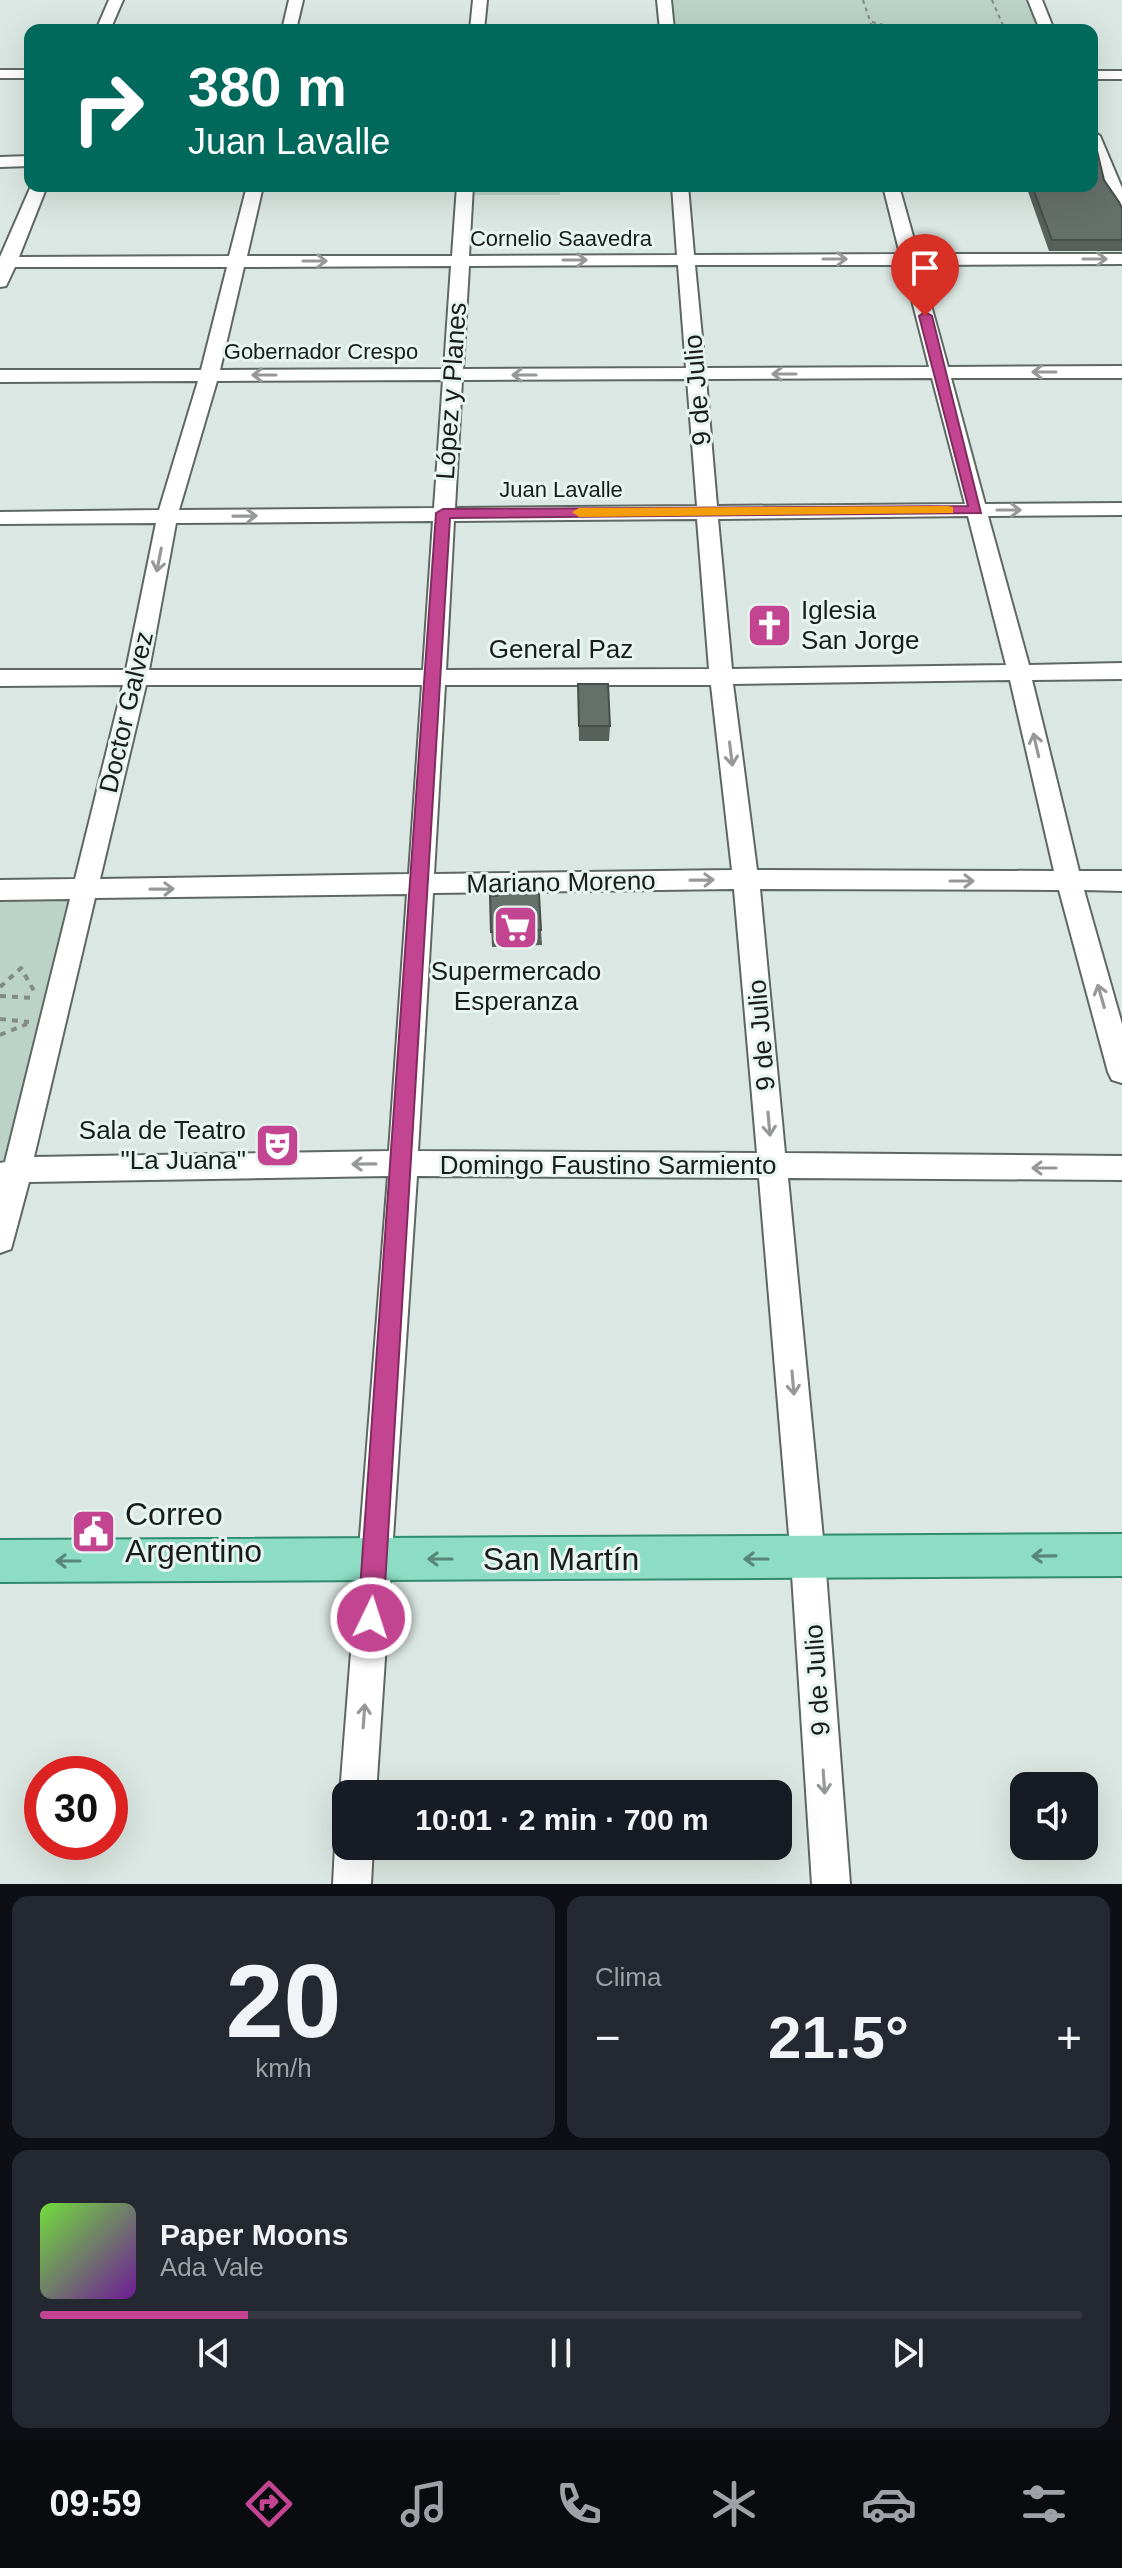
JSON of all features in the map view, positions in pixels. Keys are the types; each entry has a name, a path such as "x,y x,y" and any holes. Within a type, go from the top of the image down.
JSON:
{"main road":[{"name":"San Martín","path":"0,1561 1122,1555"}],"street":[{"path":"106,24 116,0"},
{"path":"290,24 296,0"},
{"path":"478,24 480,0"},
{"path":"664,0 666,24"},
{"path":"1035,0 1045,24"},
{"path":"0,74 24,74"},
{"path":"1098,75 1122,75"},
{"path":"0,162 24,161"},
{"path":"1098,161 1122,161"},
{"path":"1098,163 1122,207"},
{"path":"0,282 4,262 36,192"},
{"name":"Doctor Galvez","path":"0,1240 9,1173 136,678 167,517 209,375 254,192"},
{"name":"López y Planes","path":"359,1780 403,1163 431,677 465,192"},
{"name":"9 de Julio","path":"680,192 721,677 746,879 808,1559 831,1884"},
{"path":"893,192 1019,671 1069,882 1122,1072"},
{"name":"Cornelio Saavedra","path":"4,262 1122,259"},
{"name":"Gobernador Crespo","path":"0,376 1122,372"},
{"name":"Juan Lavalle","path":"0,518 1122,509"},
{"name":"General Paz","path":"0,678 721,677 1122,671"},
{"name":"Mariano Moreno","path":"0,890 746,879 1122,881"},
{"name":"Domingo Faustino Sarmiento","path":"9,1173 403,1163 1122,1168"},
{"path":"352,1884 353,1860"}],"path":[{"path":"863,0 871,24"},
{"path":"992,0 1002,24"},
{"path":"870,21 880,24"},
{"path":"0,987 21,968 38,998 0,996"},
{"path":"0,1019 32,1022 0,1035"}],"green space":[{"path":"671,0 1028,0 1038,24 673,24"},
{"path":"470,192 560,192 560,195 470,195"},
{"path":"0,890 84,890 0,1239"}],"building":[{"path":"1098,155 1104,180 1122,208 1122,240 1052,240 1034,192 1098,192"},
{"path":"578,684 608,684 610,726 579,726"},
{"name":"Supermercado Esperanza","path":"535,886 536,894 539,894 541,930 491,932 490,896 497,896 496,887"}],"slow traffic":[{"path":"579,512 948,510"}],"place":[{"name":"Iglesia San Jorge","path":"770,625"},
{"name":"Supermercado Esperanza","path":"516,928"},
{"name":"Sala de Teatro \"La Juana\"","path":"277,1145"},
{"name":"Correo Argentino","path":"94,1532"}],"route":[{"path":"371,1618 443,513 976,510 925,316"}]}
